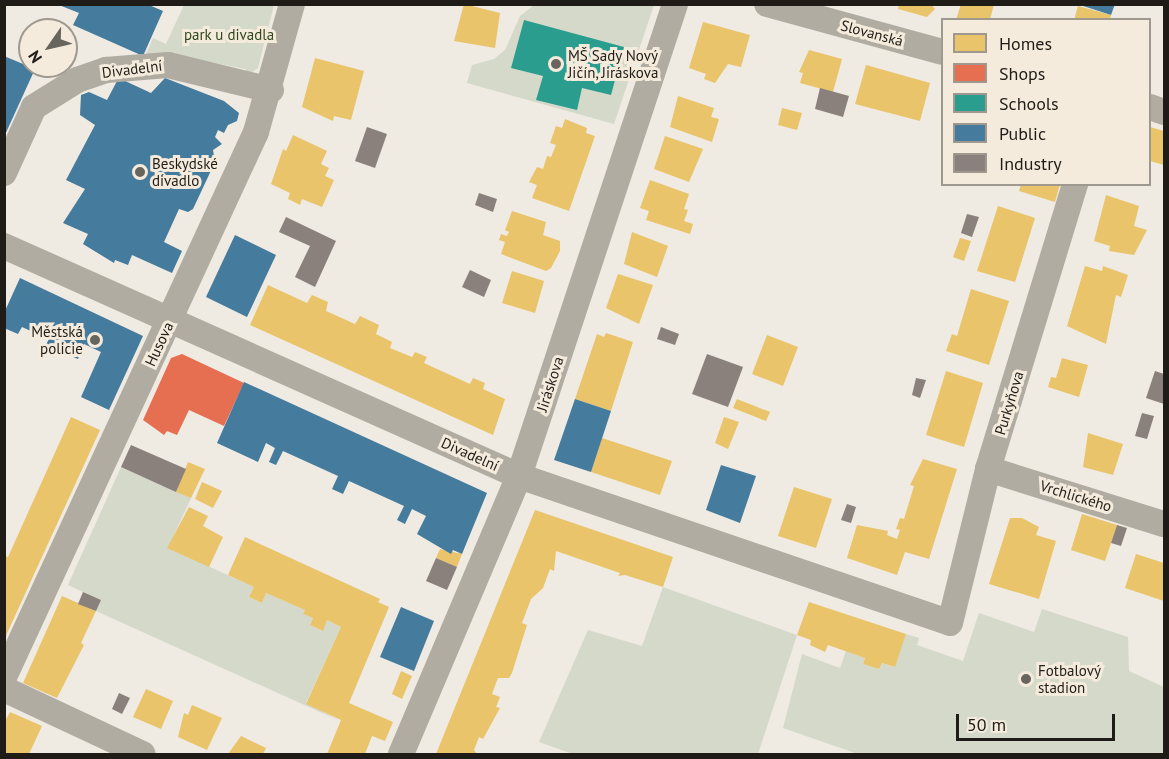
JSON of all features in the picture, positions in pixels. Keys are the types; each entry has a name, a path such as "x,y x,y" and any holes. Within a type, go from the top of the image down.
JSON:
{"street":[{"name":"Husova","path":"4,677 170,321 271,90 292,4"},
{"name":"Jiráskova","path":"401,754 519,476 675,4"},
{"name":"Slovanská","path":"767,4 941,52"},
{"name":"Divadelní","path":"4,173 34,107 77,80 106,70 168,65 271,90"},
{"name":"Purkyňova","path":"950,623 988,469 1074,186"},
{"name":"Divadelní","path":"4,246 519,476 950,623"},
{"name":"Vrchlického","path":"988,469 1164,524"},
{"path":"4,689 143,754"}],"green space":[{"name":"park u divadla","path":"184,5 274,5 258,68 249,74 245,69 211,62 199,66 143,61 153,38 166,44"},
{"name":"MŠ Sady Nový Jičín, Jiráskova","path":"534,5 654,5 614,124 467,83 472,65 494,59 505,50 520,16"},
{"path":"121,467 191,498 168,548 254,587 249,597 262,603 266,593 305,610 303,614 313,618 310,625 322,631 327,620 341,627 306,703 340,721 96,611 100,600 68,585"},
{"path":"663,587 797,635 758,754 573,754 539,742 588,630 642,646"},
{"name":"Fotbalový stadion","path":"1042,609 1128,637 1129,671 1164,687 1164,754 858,754 783,728 802,654 840,668 846,651 865,658 863,664 879,669 882,663 894,667 906,634 919,638 917,645 963,661 979,613 1034,632"}],"building: Homes":[{"path":"464,4 500,13 495,48 454,41"},
{"path":"899,4 931,4 935,9 927,17 898,9"},
{"path":"961,4 994,4 990,18 957,18"},
{"path":"1078,6 1111,15 1110,18 1075,18"},
{"path":"703,22 750,35 741,67 728,64 715,83 704,79 706,74 689,68"},
{"path":"809,50 842,59 833,92 800,83 803,73 799,72"},
{"path":"315,58 364,71 351,120 334,116 333,121 302,107"},
{"path":"866,65 930,83 920,121 855,104"},
{"path":"678,96 714,108 711,117 719,119 712,142 670,127"},
{"path":"782,108 802,113 797,130 778,125"},
{"path":"565,119 587,128 586,133 595,136 569,211 532,198 537,185 529,182 537,167 543,169 547,156 551,157 556,145 550,143 556,126 562,128"},
{"path":"1151,127 1164,131 1164,165 1151,161"},
{"path":"293,135 327,151 321,164 329,168 325,176 334,180 322,207 302,199 300,205 288,199 290,193 271,184 283,149 286,151"},
{"path":"665,136 703,149 689,182 654,169"},
{"path":"650,180 689,194 684,209 688,210 684,221 693,224 690,234 646,220 649,211 640,208"},
{"path":"1020,186 1059,186 1055,202 1019,191"},
{"path":"1106,195 1139,206 1134,226 1147,230 1134,255 1109,251 1110,246 1094,241"},
{"path":"998,206 1035,218 1015,282 977,271"},
{"path":"512,211 546,222 543,235 560,241 560,251 551,268 546,271 501,254 505,242 499,240 501,234 507,236 509,232 505,230"},
{"path":"632,232 668,246 657,277 624,264"},
{"path":"960,238 971,241 964,261 953,257"},
{"path":"1085,266 1102,271 1103,266 1128,275 1121,297 1116,295 1106,344 1067,326"},
{"path":"512,271 544,281 535,313 502,303"},
{"path":"618,274 653,285 639,324 606,308"},
{"path":"268,285 307,303 312,295 328,302 326,311 355,324 360,316 379,325 376,334 392,342 390,348 412,357 415,352 427,357 424,363 470,384 473,378 485,383 483,389 505,399 493,435 250,325"},
{"path":"971,289 1009,301 989,365 946,351 952,334 957,336"},
{"path":"606,333 633,342 611,411 575,399 597,334 604,337"},
{"path":"767,335 798,347 783,386 752,374"},
{"path":"1062,358 1088,365 1079,397 1048,387 1051,377 1056,378"},
{"path":"946,371 983,383 964,447 926,435"},
{"path":"737,399 770,412 766,421 733,408"},
{"path":"71,417 100,430 4,640 4,556 8,557"},
{"path":"724,417 739,422 728,449 715,443"},
{"path":"1088,433 1123,444 1113,475 1083,467"},
{"path":"602,438 672,461 660,495 591,472"},
{"path":"923,459 957,469 929,559 905,552 897,575 847,558 857,525 888,531 887,535 897,539 900,530 896,529 900,518 904,519 914,486 910,485"},
{"path":"188,462 205,469 191,498 176,492"},
{"path":"202,482 222,491 213,508 195,499"},
{"path":"794,487 832,499 816,548 778,536"},
{"path":"189,507 208,516 203,526 223,537 209,567 167,548"},
{"path":"535,510 673,557 663,587 625,575 618,576 620,573 556,551 554,571 550,569 543,588 531,599 522,623 527,625 512,673 509,678 498,678 492,694 500,697 496,707 500,708 483,739 479,737 474,750 477,754 436,754"},
{"path":"1082,514 1117,525 1105,561 1071,550"},
{"path":"1010,518 1022,518 1039,527 1036,535 1056,541 1039,599 989,584"},
{"path":"245,537 380,599 378,602 389,607 349,703 393,722 385,741 372,736 365,754 327,754 341,720 306,704 341,627 327,620 323,631 310,625 313,618 303,614 305,610 266,593 262,603 249,597 254,587 228,575"},
{"path":"440,549 462,554 457,567 436,558"},
{"path":"1136,554 1164,563 1164,601 1125,588"},
{"path":"62,596 96,611 81,643 84,645 57,698 23,683"},
{"path":"809,602 906,634 895,667 882,663 879,669 863,664 865,658 828,645 825,652 810,645 811,640 797,635"},
{"path":"401,671 412,676 402,699 392,694"},
{"path":"146,689 173,701 161,729 133,717"},
{"path":"192,705 222,718 207,750 178,737 184,713 188,715"},
{"path":"10,712 42,726 29,754 4,754 4,723"},
{"path":"241,736 266,748 263,754 228,754"}],"building: Shops":[{"path":"182,354 244,383 224,426 189,410 177,435 167,431 164,435 143,420 171,358"}],"building: Schools":[{"path":"524,20 624,47 611,95 582,88 577,110 536,100 543,76 511,68"}],"building: Public":[{"path":"1077,4 1115,4 1111,15"},
{"path":"59,5 149,5 163,11 143,56 78,27 76,18 79,13"},
{"path":"4,56 18,62 18,78 31,78 4,137"},
{"name":"Beskydské divadlo","path":"165,78 224,101 239,113 237,121 228,125 224,133 218,130 215,137 222,144 213,150 215,162 193,209 188,212 179,209 164,242 182,251 172,273 132,255 128,265 115,260 114,263 83,244 88,234 63,223 85,189 66,180 95,125 80,115 81,95 89,92 107,100 117,81 123,80 151,93"},
{"path":"235,235 276,255 247,317 206,297"},
{"name":"Městská policie","path":"20,278 143,336 109,410 81,397 101,352 84,344 78,359 46,345 53,330 38,324 35,333 22,327 18,334 4,328 4,313"},
{"path":"244,382 487,493 462,554 453,550 451,554 417,534 426,516 412,509 405,524 397,520 404,506 349,481 343,494 332,489 338,476 283,451 276,465 269,462 275,448 266,443 258,462 217,443"},
{"path":"575,399 611,411 591,472 554,460"},
{"path":"721,465 756,476 740,523 706,510"},
{"path":"401,607 434,621 414,671 380,657"}],"building: Industry":[{"path":"820,88 849,96 843,117 815,109"},
{"path":"367,127 387,134 375,168 355,161"},
{"path":"479,193 497,199 493,212 475,205"},
{"path":"967,214 979,217 972,237 961,233"},
{"path":"286,217 336,241 315,287 295,277 310,246 279,232"},
{"path":"470,270 491,280 484,297 462,287"},
{"path":"661,327 679,334 675,345 657,339"},
{"path":"707,354 743,367 728,407 692,394"},
{"path":"1155,371 1164,374 1164,404 1146,398"},
{"path":"916,378 926,380 920,398 912,395"},
{"path":"1142,413 1154,416 1147,439 1135,436"},
{"path":"131,445 186,469 176,492 121,467"},
{"path":"847,504 856,507 851,523 841,520"},
{"path":"1117,525 1127,528 1121,546 1111,543"},
{"path":"436,558 457,567 447,590 426,581"},
{"path":"83,592 101,600 96,611 78,604"},
{"path":"119,693 130,698 122,714 112,709"}],"place":[{"name":"MŠ Sady Nový Jičín, Jiráskova","path":"556,64"},
{"name":"Beskydské divadlo","path":"140,172"},
{"name":"Městská policie","path":"95,340"},
{"name":"Fotbalový stadion","path":"1026,679"}]}
